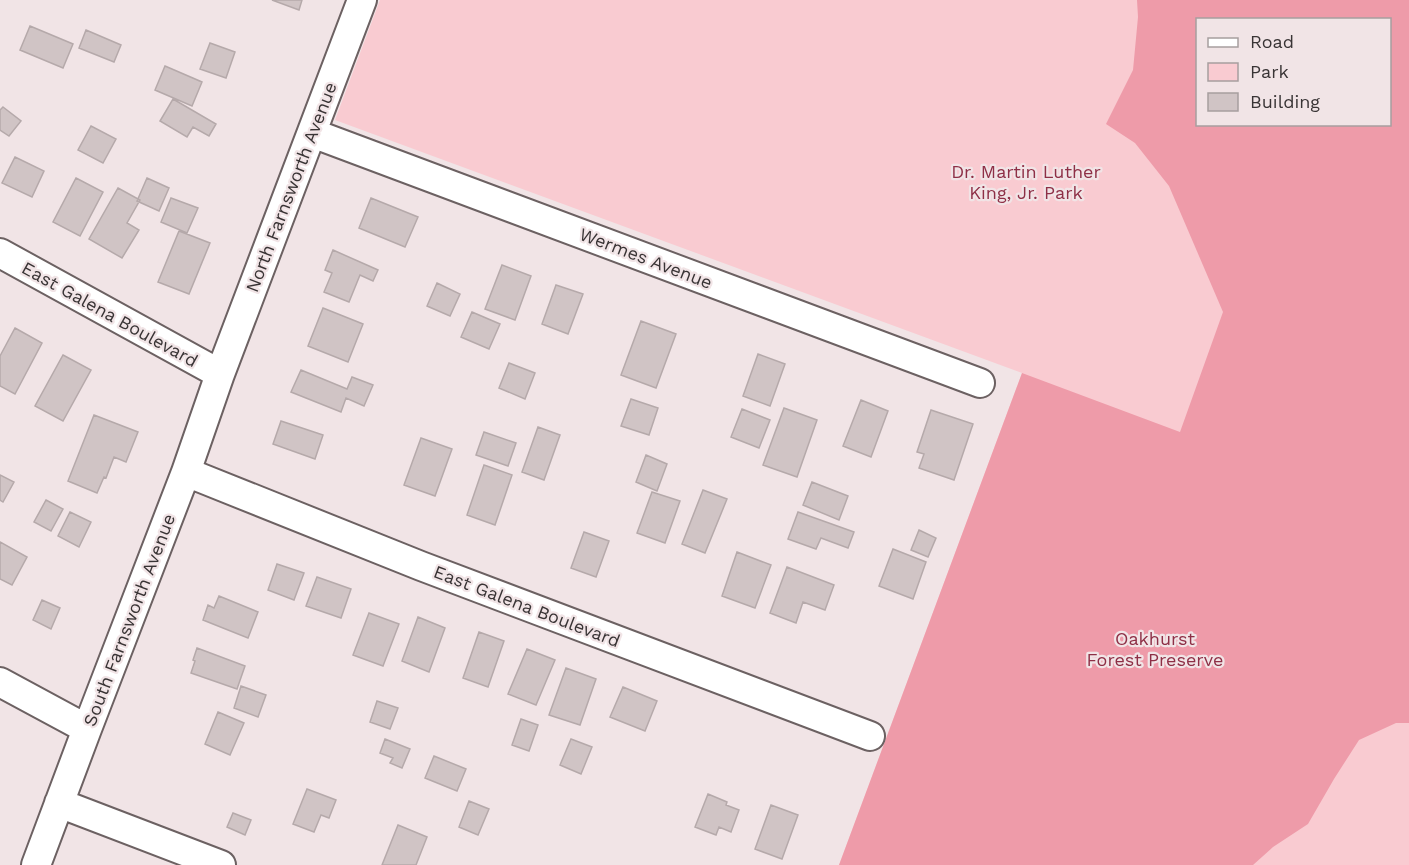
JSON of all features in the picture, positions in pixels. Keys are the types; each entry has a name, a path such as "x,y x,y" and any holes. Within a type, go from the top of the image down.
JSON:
{"street":[{"name":"North Farnsworth Avenue","path":"220,374 362,0"},
{"name":"Wermes Avenue","path":"312,133 980,383"},
{"name":"East Galena Boulevard","path":"0,253 220,374"},
{"name":"South Farnsworth Avenue","path":"36,865 186,472 220,374"},
{"name":"East Galena Boulevard","path":"186,472 421,566 870,736"},
{"path":"0,682 87,729"},
{"path":"59,803 221,865"}],"green space":[{"name":"Dr. Martin Luther King, Jr. Park","path":"380,0 1409,0 1409,865 839,865 1022,373 335,120"},
{"name":"Oakhurst Forest Preserve","path":"1137,0 1409,0 1409,723 1396,723 1359,740 1308,824 1273,847 1253,865 839,865 1022,373 1180,432 1223,312 1169,186 1135,143 1106,124 1133,70 1138,17"}],"building":[{"path":"272,0 302,0 299,10"},
{"path":"30,26 73,44 63,68 20,50"},
{"path":"86,30 121,45 114,62 79,48"},
{"path":"210,43 235,52 226,78 200,69"},
{"path":"165,66 202,82 192,106 155,90"},
{"path":"173,99 216,124 209,136 193,127 187,137 160,121"},
{"path":"3,107 21,121 9,136 0,130 0,110"},
{"path":"91,126 116,139 103,163 78,150"},
{"path":"15,157 44,171 32,197 2,183"},
{"path":"76,178 103,192 80,236 53,222"},
{"path":"147,178 169,188 159,211 137,201"},
{"path":"118,188 140,200 127,223 139,230 122,258 89,239"},
{"path":"171,198 198,208 187,233 161,222"},
{"path":"371,198 418,217 405,247 359,228"},
{"path":"179,231 210,243 189,294 158,282"},
{"path":"333,250 378,270 373,281 360,275 349,302 324,292 332,273 325,270"},
{"path":"502,265 531,276 515,320 485,309"},
{"path":"437,283 460,294 450,316 427,306"},
{"path":"556,285 583,294 568,334 542,324"},
{"path":"323,308 363,324 348,362 308,346"},
{"path":"472,312 500,324 489,349 461,337"},
{"path":"641,321 676,334 656,388 621,375"},
{"path":"15,328 42,343 15,394 0,386 0,356"},
{"path":"758,354 785,364 770,406 743,396"},
{"path":"63,355 91,370 63,421 35,406"},
{"path":"509,363 535,373 525,399 499,388"},
{"path":"301,370 347,389 352,377 373,385 364,406 346,398 341,412 291,392"},
{"path":"631,399 658,408 649,435 621,426"},
{"path":"861,400 888,411 871,457 843,446"},
{"path":"784,408 817,420 797,477 763,465"},
{"path":"742,409 770,420 759,448 731,437"},
{"path":"931,410 973,424 954,480 919,468 924,454 917,452"},
{"path":"94,415 138,432 126,462 114,457 97,493 68,481"},
{"path":"281,421 323,435 315,459 273,444"},
{"path":"538,427 560,435 544,480 522,472"},
{"path":"484,432 516,443 508,466 476,455"},
{"path":"421,438 452,449 435,496 404,485"},
{"path":"646,455 667,464 657,491 636,482"},
{"path":"484,465 512,475 495,525 467,515"},
{"path":"0,475 14,482 3,502 0,500"},
{"path":"812,482 848,496 839,520 803,505"},
{"path":"703,490 727,499 705,553 682,544"},
{"path":"652,492 680,501 665,543 637,533"},
{"path":"46,500 63,509 51,531 34,522"},
{"path":"70,512 91,522 79,547 58,536"},
{"path":"798,512 854,532 848,548 821,538 816,549 788,539"},
{"path":"919,530 936,538 928,557 911,550"},
{"path":"584,532 609,541 596,577 571,568"},
{"path":"0,542 27,557 12,585 0,579"},
{"path":"893,549 926,562 913,599 879,586"},
{"path":"737,552 771,565 755,608 722,596"},
{"path":"277,564 304,573 294,600 268,590"},
{"path":"787,567 834,585 825,610 803,602 796,623 770,613"},
{"path":"317,577 351,589 341,618 306,606"},
{"path":"219,596 258,612 248,638 203,620 208,605 214,608"},
{"path":"42,600 60,608 51,629 33,620"},
{"path":"369,613 399,624 383,666 353,655"},
{"path":"418,617 445,628 429,672 402,661"},
{"path":"479,632 504,641 488,687 463,678"},
{"path":"197,648 245,666 237,689 191,673"},
{"path":"527,649 555,660 536,705 508,694"},
{"path":"566,668 596,679 580,725 549,715"},
{"path":"241,686 266,695 258,717 234,708"},
{"path":"623,687 657,701 645,731 610,717"},
{"path":"377,701 398,708 390,729 370,722"},
{"path":"218,712 244,723 230,755 205,744"},
{"path":"521,719 538,725 529,751 512,745"},
{"path":"385,739 410,749 402,768 390,763 393,758 380,753"},
{"path":"571,739 592,747 581,774 560,765"},
{"path":"434,756 466,769 457,791 425,778"},
{"path":"307,789 336,800 329,818 321,815 314,832 293,824"},
{"path":"708,794 739,810 731,832 719,827 716,835 695,827"},
{"path":"469,801 489,809 478,835 459,827"},
{"path":"771,805 798,815 782,859 755,849"},
{"path":"233,813 251,820 245,835 227,827"},
{"path":"398,825 427,837 416,865 382,865"}]}
